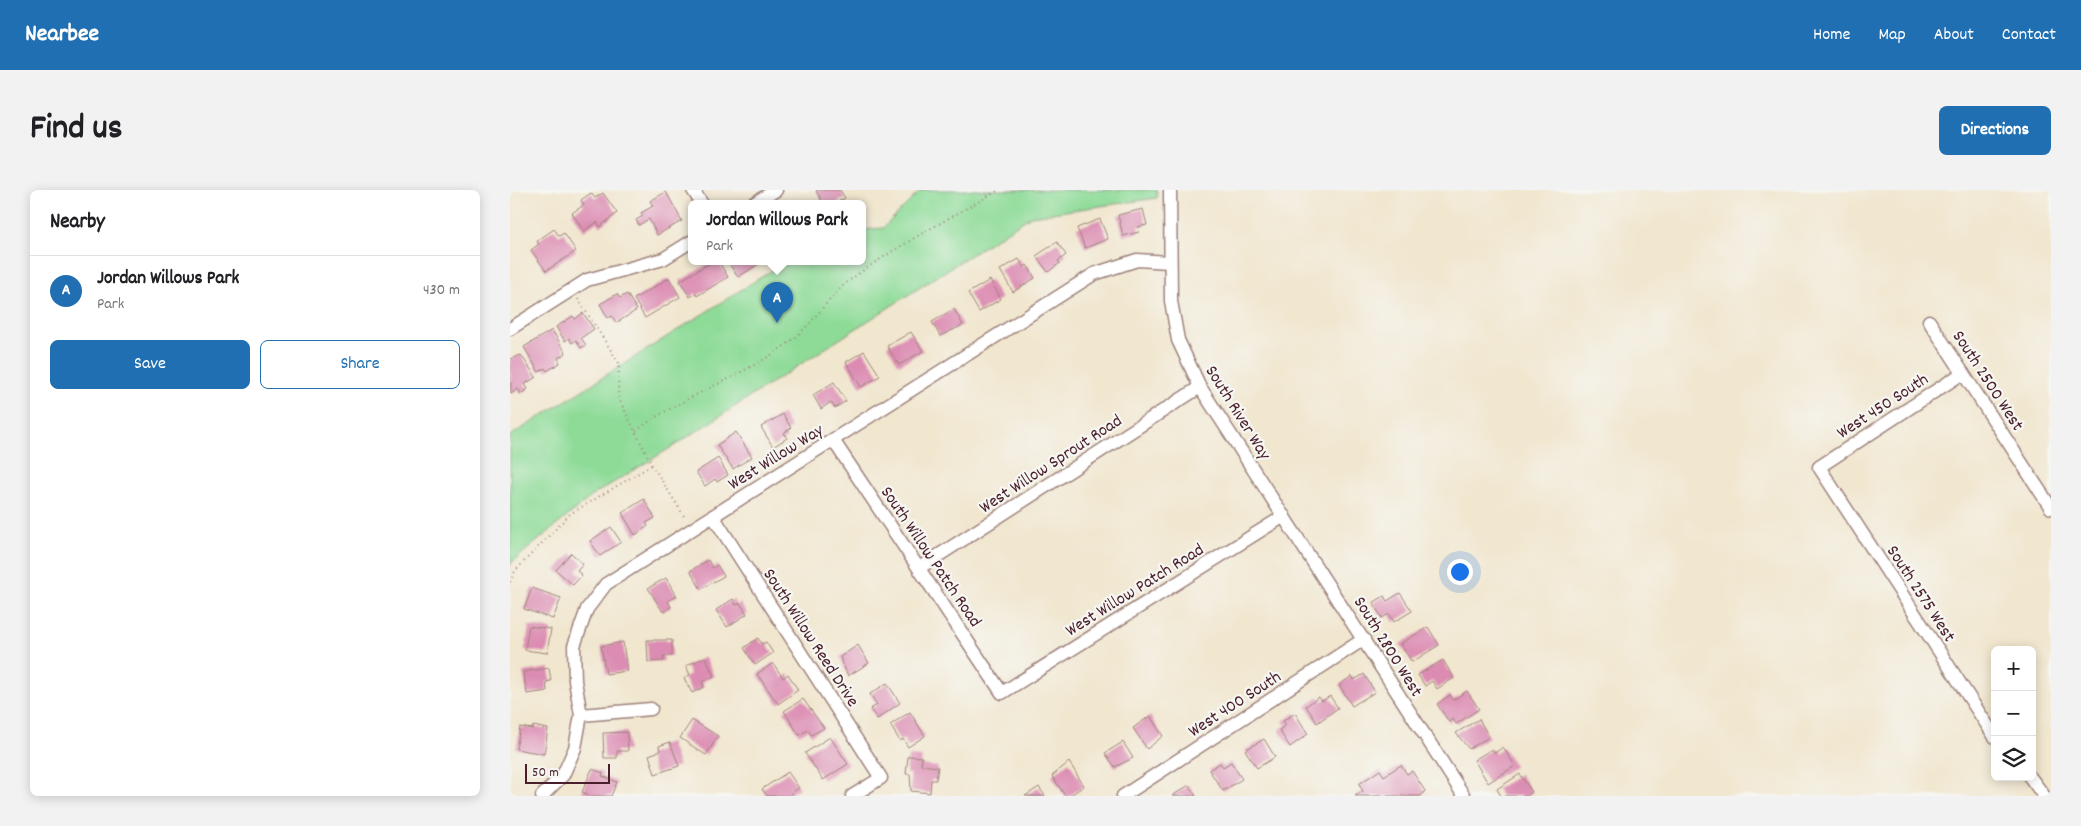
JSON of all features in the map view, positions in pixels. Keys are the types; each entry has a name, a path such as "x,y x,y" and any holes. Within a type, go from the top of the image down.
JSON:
{"street":[{"path":"760,200 776,190"},
{"name":"South River Way","path":"1170,190 1169,262 1171,301 1178,340 1200,387 1284,516"},
{"path":"510,330 587,280 663,259 688,243"},
{"name":"West Willow Way","path":"542,796 563,775 575,748 581,715 575,681 574,646 588,609 606,584 1094,274 1137,260 1169,262"},
{"name":"South 2500 West","path":"1930,321 2051,508"},
{"name":"West 450 South","path":"1819,467 1963,372"},
{"name":"West Willow Sprout Road","path":"919,568 1200,387"},
{"name":"South Willow Patch Road","path":"833,440 1002,693"},
{"name":"South 2575 West","path":"1819,467 1994,736"},
{"name":"South Willow Reed Drive","path":"713,516 881,778 852,796"},
{"name":"South 2800 West","path":"1284,516 1464,796"},
{"name":"West Willow Patch Road","path":"1002,693 1284,516"},
{"name":"West 400 South","path":"1129,794 1364,638"},
{"path":"581,715 650,709"},
{"path":"2033,781 2044,796"}],"path":[{"path":"636,431 673,406 734,378 793,340 849,281 926,232 999,190"},
{"path":"573,289 619,363 618,392 652,465 686,519"},
{"path":"510,582 515,571 570,514 652,465"}],"green space":[{"path":"921,190 1157,190 1157,198 1031,216 672,447 593,495 511,563 510,567 510,436 780,265 866,265 866,230 883,228"}],"building":[{"path":"840,190 845,198 842,200 822,200 816,191"},
{"path":"666,192 682,221 657,235 649,219 639,225 636,220 643,216 641,213 653,206 650,201"},
{"path":"591,193 595,198 603,193 617,213 600,227 597,222 584,231 572,213 584,205 581,200"},
{"path":"1143,209 1147,225 1138,227 1139,232 1123,236 1118,215"},
{"path":"1100,219 1108,239 1085,248 1077,228"},
{"path":"554,229 559,236 564,233 576,251 546,271 531,250 539,244 537,241"},
{"path":"1057,242 1066,255 1058,261 1060,263 1048,272 1036,256"},
{"path":"1019,259 1024,267 1027,265 1035,278 1013,292 1000,270"},
{"path":"706,265 721,265 728,277 697,296 696,293 690,297 680,281"},
{"path":"730,265 757,265 738,277"},
{"path":"669,278 680,297 645,318 634,299"},
{"path":"990,280 1001,299 979,312 968,293"},
{"path":"617,294 620,298 627,294 637,310 616,323 612,316 608,318 600,304"},
{"path":"954,309 963,325 940,336 932,322"},
{"path":"583,313 594,329 581,338 586,345 581,348 576,340 572,343 569,338 565,341 556,327 573,316 575,319"},
{"path":"552,330 566,353 558,358 560,363 547,371 545,368 539,372 524,347"},
{"path":"911,332 923,351 899,365 887,346"},
{"path":"864,351 880,376 861,387 846,362"},
{"path":"521,355 536,377 525,384 528,389 521,394 518,389 511,394 510,359"},
{"path":"834,382 846,401 835,408 831,402 821,409 813,395"},
{"path":"783,414 791,428 784,433 787,438 773,447 761,427"},
{"path":"736,432 752,457 733,469 717,445"},
{"path":"718,458 728,475 717,482 715,479 705,486 696,472"},
{"path":"644,499 655,518 646,523 648,526 635,535 622,513"},
{"path":"611,527 621,542 600,556 590,541"},
{"path":"571,553 583,564 577,571 582,575 573,585 556,570"},
{"path":"708,560 713,568 717,565 724,576 701,589 690,571"},
{"path":"666,578 677,596 668,601 671,607 663,612 648,588"},
{"path":"532,588 561,598 553,619 524,609"},
{"path":"1400,593 1412,611 1394,622 1389,614 1382,618 1373,603 1384,596 1387,601"},
{"path":"733,599 736,605 740,603 747,614 727,627 716,610"},
{"path":"529,626 551,629 547,653 525,650"},
{"path":"1428,627 1439,645 1412,662 1400,644"},
{"path":"758,638 762,644 766,642 773,653 755,665 744,648"},
{"path":"647,640 672,640 672,656 663,656 664,661 648,662"},
{"path":"623,642 627,671 606,674 601,646"},
{"path":"858,645 869,663 848,676 840,657"},
{"path":"705,657 714,676 702,682 704,687 692,693 684,678 690,675 686,666"},
{"path":"1443,660 1454,678 1437,689 1432,681 1425,686 1418,675"},
{"path":"773,663 783,678 788,674 798,690 778,704 757,674"},
{"path":"549,668 551,681 546,682 547,691 527,694 523,672"},
{"path":"1364,674 1375,692 1352,706 1339,685 1352,676 1354,680"},
{"path":"887,683 900,703 877,719 870,709 877,705 870,694"},
{"path":"1467,691 1479,709 1456,724 1453,719 1449,722 1437,704 1450,695 1453,700"},
{"path":"1330,696 1338,708 1317,723 1306,706 1319,697 1322,701"},
{"path":"803,699 824,728 811,735 808,730 799,735 784,711"},
{"path":"910,712 925,736 908,747 903,739 900,741 890,725"},
{"path":"1295,713 1308,734 1290,747 1279,730 1286,725 1283,721"},
{"path":"1150,716 1163,736 1147,749 1133,728"},
{"path":"1479,719 1489,737 1469,749 1456,733"},
{"path":"692,720 718,736 706,755 680,738"},
{"path":"533,726 548,729 544,754 516,749 520,727 533,729"},
{"path":"627,732 628,751 617,751 617,758 604,758 603,733"},
{"path":"830,737 848,764 823,780 805,753"},
{"path":"1264,739 1275,757 1257,768 1245,750"},
{"path":"670,742 679,766 655,774 649,755 660,751 659,746"},
{"path":"1123,742 1133,758 1115,767 1105,753"},
{"path":"1503,747 1515,766 1488,783 1474,760 1492,749 1495,753"},
{"path":"908,756 922,757 921,765 938,767 936,780 931,780 930,793 911,791 910,774 906,774"},
{"path":"1069,762 1084,786 1069,796 1065,796 1052,776"},
{"path":"1231,762 1242,779 1223,791 1209,770 1220,763 1223,767"},
{"path":"1401,765 1407,774 1412,771 1425,791 1421,796 1355,796 1363,791 1359,784 1380,770 1384,776"},
{"path":"592,769 603,773 602,776 617,782 611,796 592,796 582,792"},
{"path":"788,772 799,788 790,794 792,796 767,796 762,789"},
{"path":"1520,774 1532,792 1527,796 1501,796 1497,789"},
{"path":"1189,785 1196,796 1172,796"},
{"path":"1039,787 1045,796 1025,796"}],"place":[{"name":"Jordan Willows Park","path":"777,323"}]}
